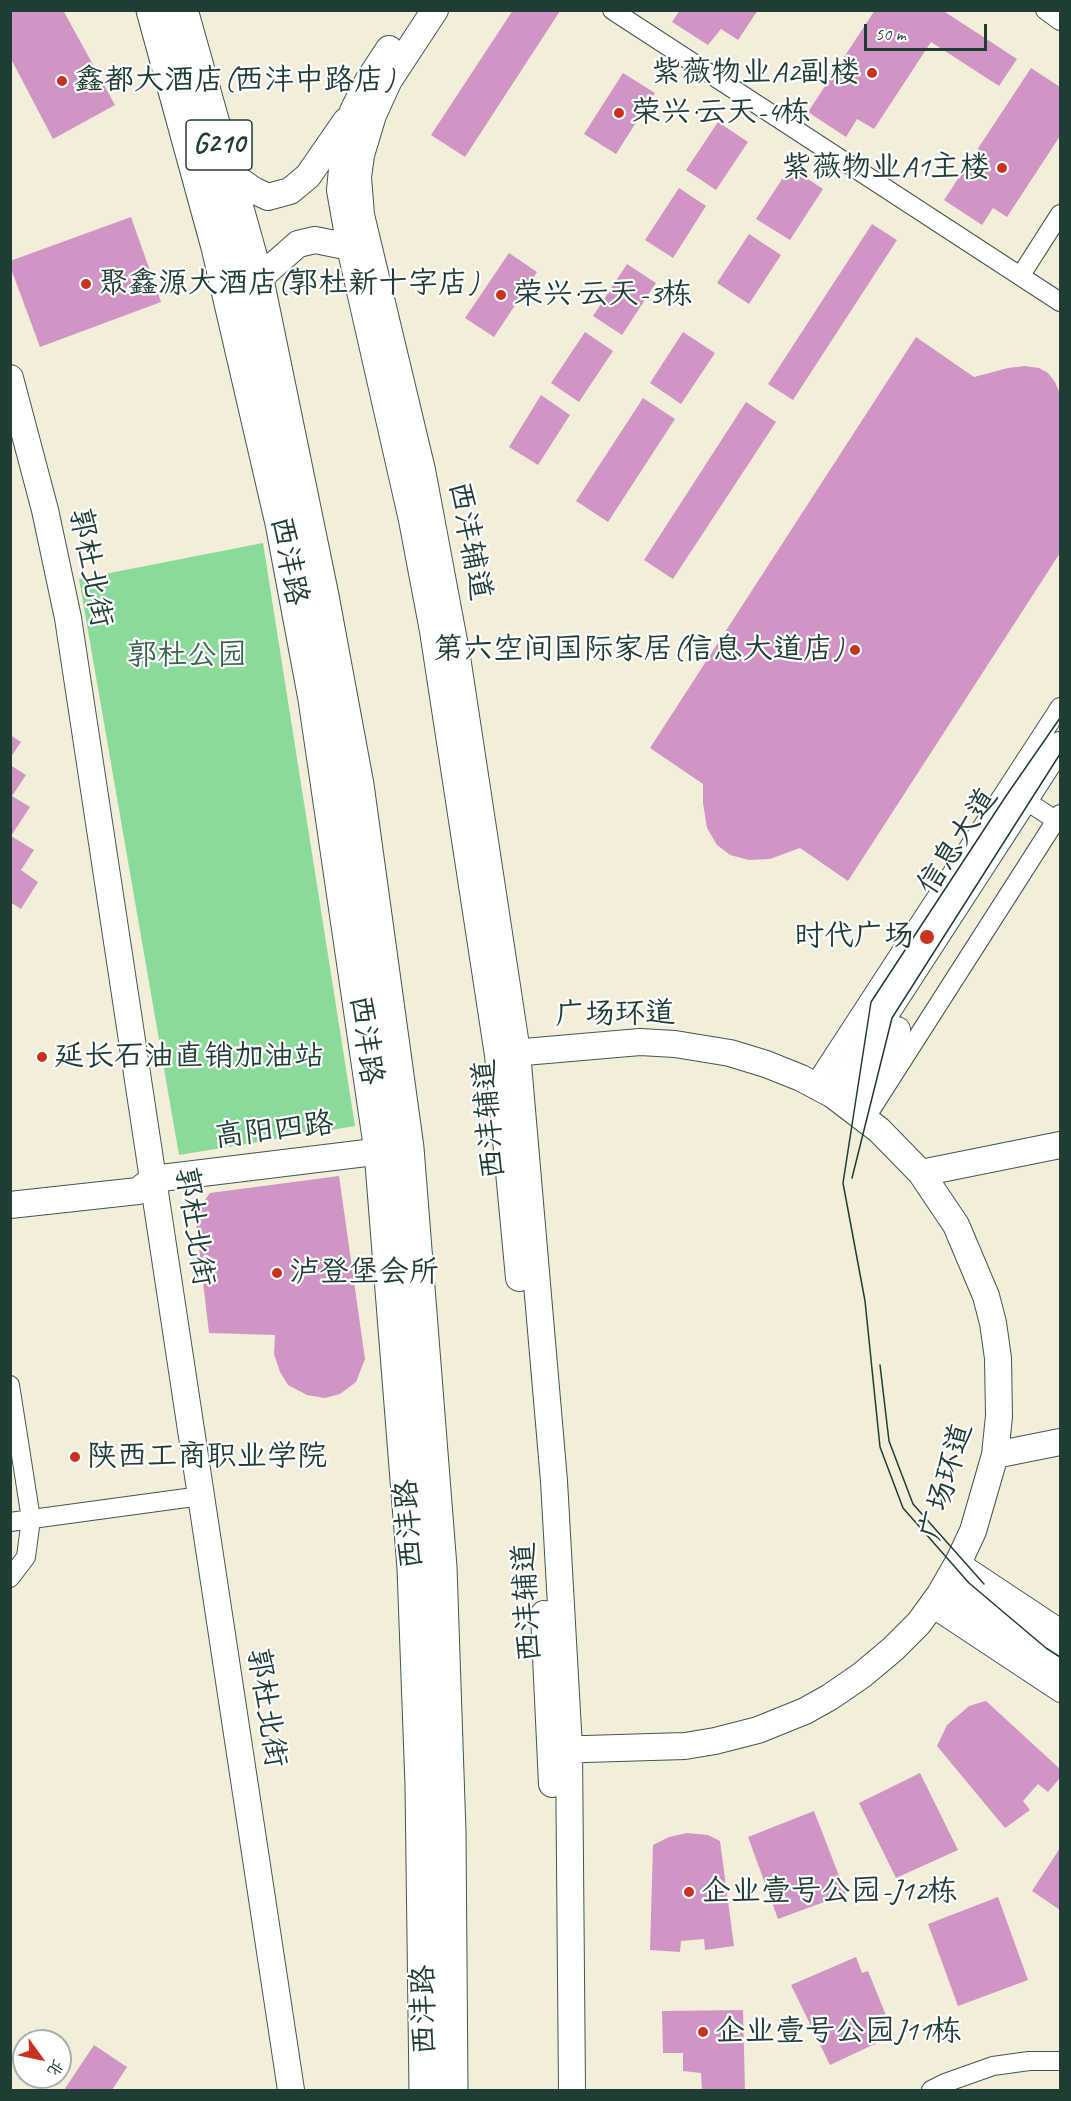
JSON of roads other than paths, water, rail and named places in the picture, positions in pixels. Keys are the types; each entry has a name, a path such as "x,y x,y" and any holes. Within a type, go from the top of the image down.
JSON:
{"highway":[{"name":"西沣路","path":"153,10 218,247 282,524 394,1150 423,1797 426,2091"},
{"name":"西沣路","path":"181,10 256,280 322,596 357,785 440,1567 449,1832 451,2091"}],"street":[{"path":"226,171 253,190 268,197 290,191 308,176 353,111 368,81 414,10"},
{"name":"西沣辅道","path":"435,10 389,80 373,115 361,155 358,177 361,214 422,470 455,646 508,1053 533,1426 560,1749 572,2091"},
{"path":"612,10 1060,302"},
{"path":"1044,10 1060,21"},
{"name":"西沣辅道","path":"353,111 345,138 340,190 350,247 412,520 508,1053"},
{"path":"1021,275 1060,214"},
{"path":"256,280 298,244 315,240 350,247"},
{"name":"郭杜北街","path":"10,378 45,510 68,618 145,1185"},
{"name":"郭杜北街","path":"10,426 37,537 52,621 291,2091"},
{"path":"840,1101 1060,706"},
{"name":"信息大道","path":"1048,813 1060,745"},
{"name":"信息大道","path":"840,1101 1048,813 1060,775"},
{"name":"广场环道","path":"508,1053 640,1042 675,1044 730,1053 766,1064 840,1101 921,1173 956,1225 974,1265 993,1323 999,1388 995,1455 973,1532 945,1585 919,1623 862,1675 805,1711 758,1730 715,1741 685,1746 560,1749"},
{"path":"921,1173 1060,1145"},
{"name":"高阳四路","path":"10,1205 394,1150"},
{"path":"10,1385 31,1520 26,1557 10,1578"},
{"path":"995,1455 1060,1443"},
{"path":"10,1522 193,1497"},
{"name":"郭杜北街","path":"193,1497 275,2091"},
{"path":"945,1585 1060,1628"},
{"path":"945,1585 1060,1650"},
{"path":"945,1585 1060,1671"},
{"path":"945,1585 1060,1693"},
{"name":"西沣辅道","path":"554,2091 560,1749"},
{"path":"931,2091 945,2083 993,2066 1029,2061 1060,2061"}],"tram line":[{"path":"1060,718 871,1002 843,1183 865,1301 880,1447 903,1508 969,1583 1046,1648 1060,1657"},
{"path":"852,1178 892,1018 1060,754"},
{"path":"880,1365 889,1441 913,1504 984,1584"}],"place":[{"name":"紫薇物业A2副楼","path":"872,73"},
{"name":"鑫都大酒店(西沣中路店)","path":"62,81"},
{"name":"荣兴·云天-4栋","path":"619,113"},
{"name":"紫薇物业A1主楼","path":"1002,168"},
{"name":"聚鑫源大酒店(郭杜新十字店)","path":"86,284"},
{"name":"荣兴·云天-3栋","path":"501,295"},
{"name":"第六空间国际家居(信息大道店)","path":"855,650"},
{"name":"时代广场","path":"927,937"},
{"name":"延长石油直销加油站","path":"42,1057"},
{"name":"泸登堡会所","path":"277,1273"},
{"name":"陕西工商职业学院","path":"75,1457"},
{"name":"企业壹号公园-J12栋","path":"689,1892"},
{"name":"企业壹号公园J11栋","path":"703,2032"}],"park label":[{"name":"郭杜公园","path":"187,656"}]}
